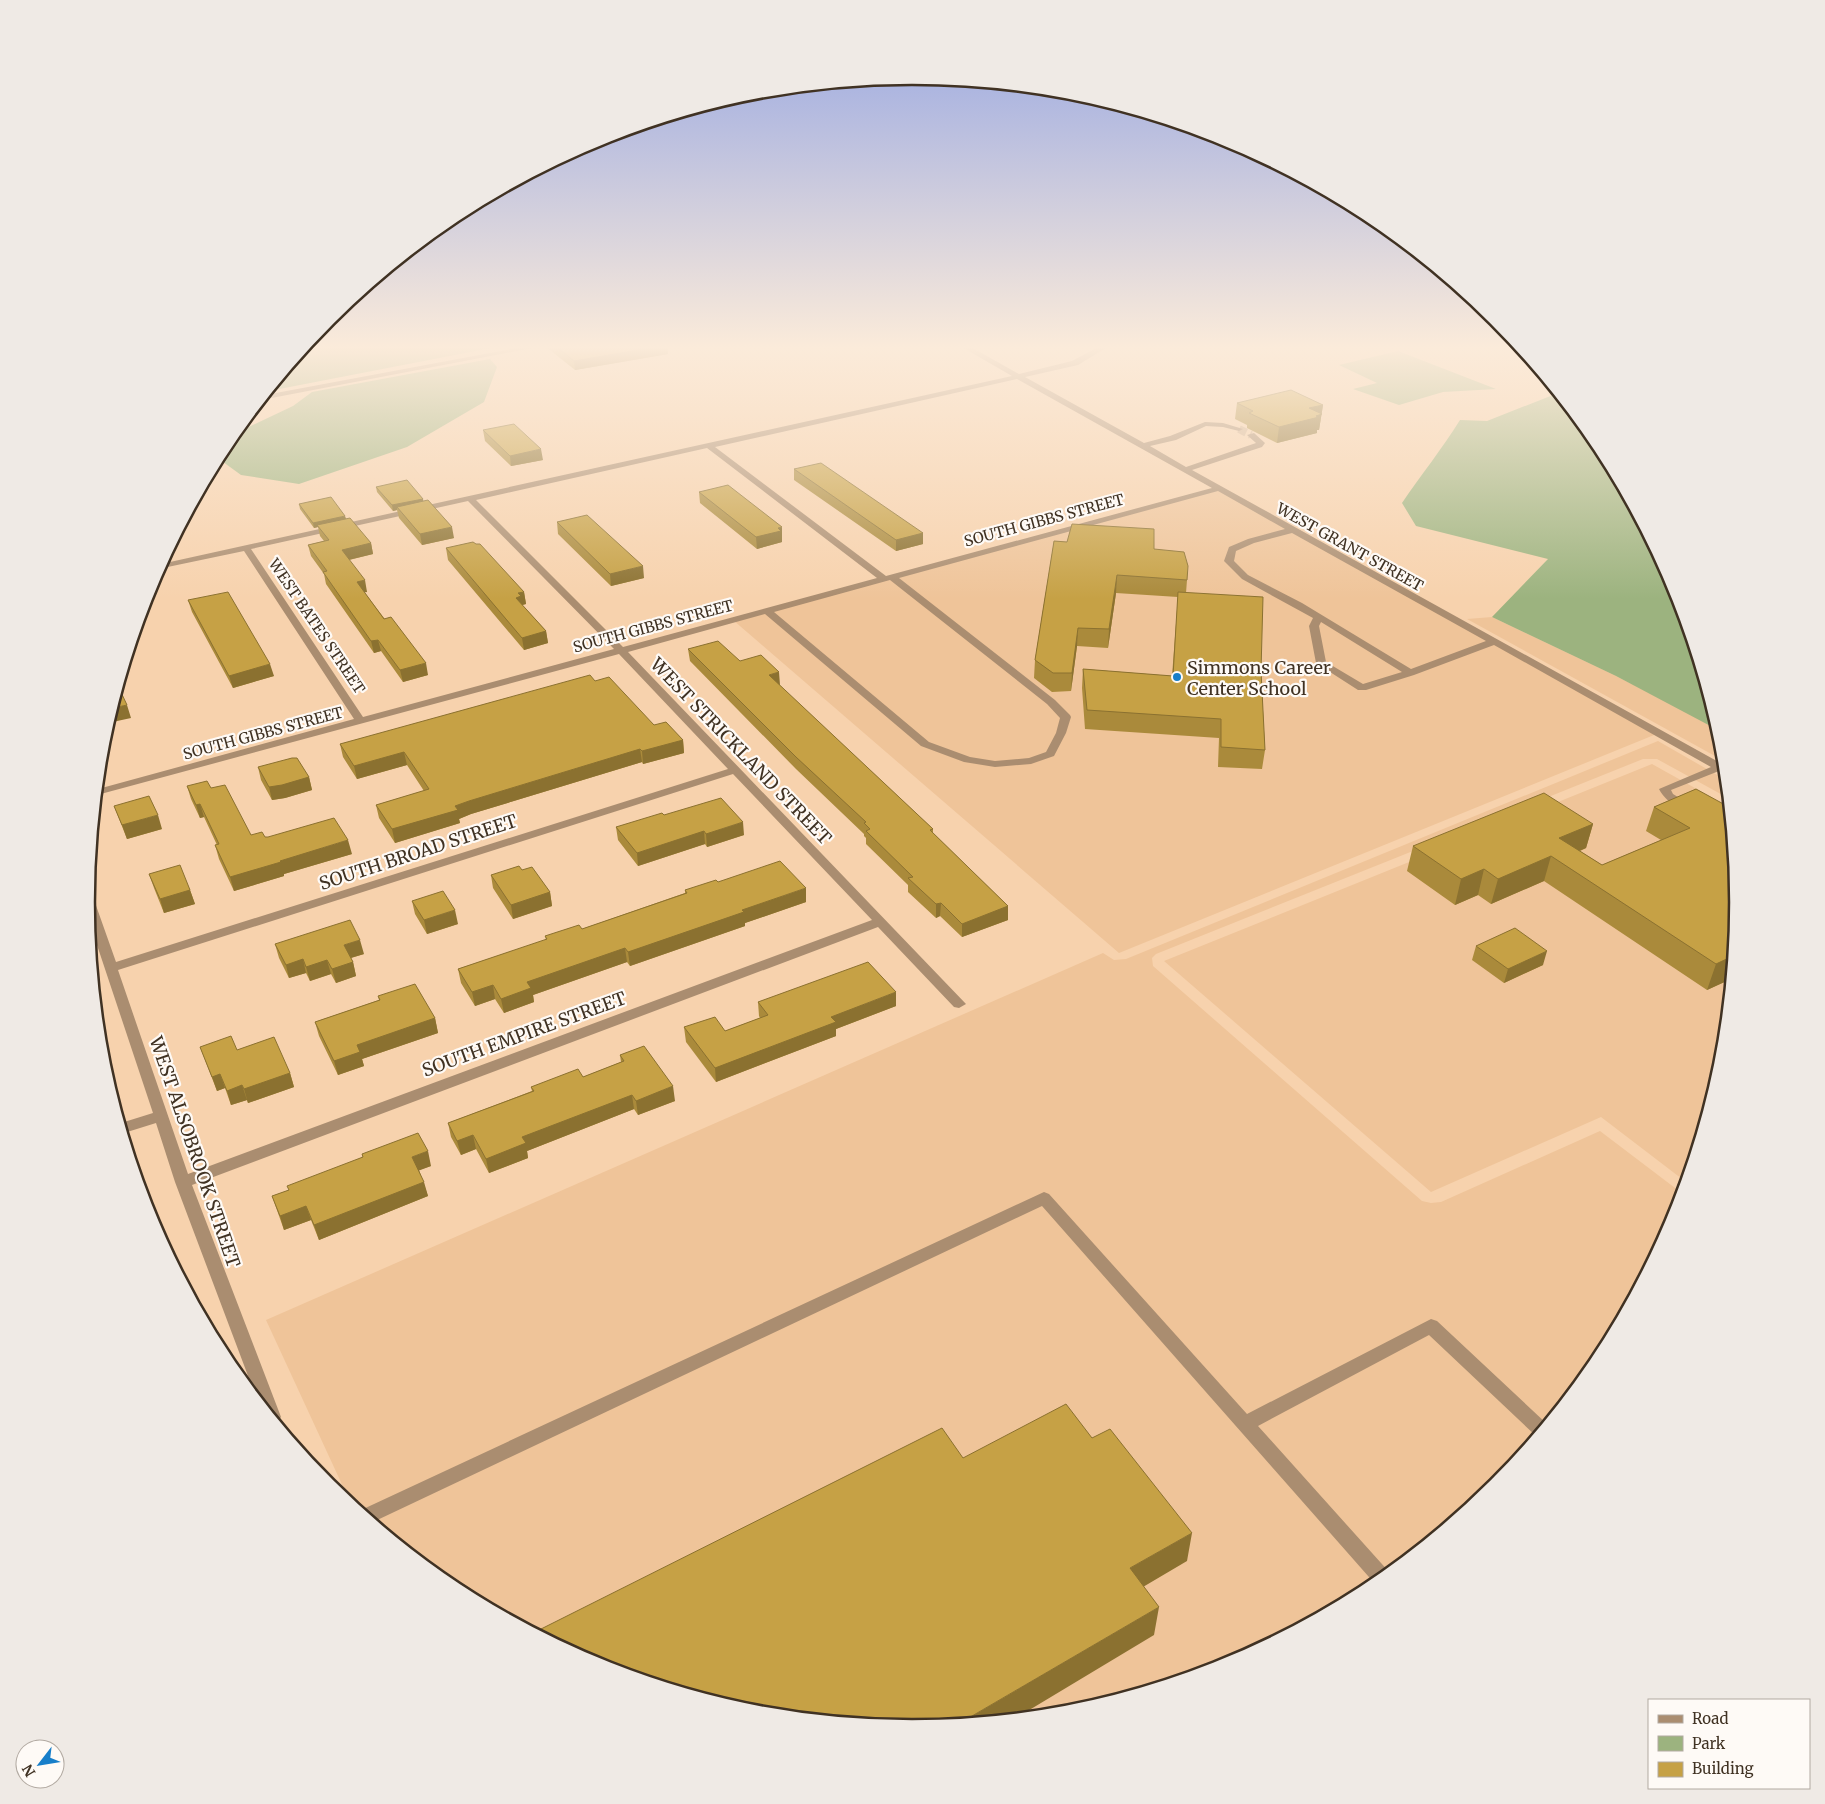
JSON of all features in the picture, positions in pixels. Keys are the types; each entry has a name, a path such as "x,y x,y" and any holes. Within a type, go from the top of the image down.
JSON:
{"street":[{"path":"169,565 780,430"},
{"name":"WEST GRANT STREET","path":"1114,430 1718,766"},
{"path":"1142,446 1173,438 1191,430"},
{"path":"1184,470 1259,445 1261,443 1251,435"},
{"path":"709,446 888,578 1051,702 1066,718 1061,733 1050,754 1031,761 995,764 968,760 925,744 767,611"},
{"name":"SOUTH GIBBS STREET","path":"103,791 1217,489"},
{"name":"WEST STRICKLAND STREET","path":"471,499 621,650 879,922"},
{"path":"1291,530 1251,540 1232,549 1229,561 1244,577 1318,617 1410,673"},
{"name":"WEST BATES STREET","path":"246,548 361,722"},
{"path":"1318,617 1314,626 1321,662 1362,688 1410,673 1494,642"},
{"name":"SOUTH BROAD STREET","path":"112,968 735,770"},
{"path":"1700,814 1668,796 1664,788 1719,770"},
{"name":"WEST ALSOBROOK STREET","path":"96,922 182,1182 266,1402"},
{"path":"879,922 959,1004"},
{"name":"SOUTH EMPIRE STREET","path":"182,1182 879,922"},
{"path":"127,1126 160,1116"},
{"path":"371,1514 1044,1198 1377,1573"},
{"path":"1245,1424 1431,1326 1538,1427"}],"shaded area":[{"name":"Simmons Career Center School","path":"1217,489 1659,733 1119,953 733,620"},
{"path":"1492,617 1616,676 1710,724 1716,757 1467,619"},
{"path":"1658,741 1720,776 1723,795 1657,759 1643,759 1156,954 1152,958 1153,966 1422,1201 1431,1203 1441,1202 1600,1131 1677,1189 1645,1263 1620,1310 1592,1356 1561,1399 1527,1441 1490,1480 1410,1550 1366,1581 1321,1610 1274,1635 1225,1657 1175,1676 1124,1691 1072,1703 1019,1712 966,1717 912,1719 859,1717 649,1675 600,1657 551,1635 504,1610 459,1581 415,1550 344,1488 266,1320 1103,953 1114,960 1126,959"},
{"path":"1652,764 1724,804 1730,902 1723,1009 1702,1113 1681,1178 1601,1117 1431,1192 1164,961"}],"green space":[{"path":"246,430 436,430 407,447 299,484 241,475 224,463"},
{"path":"1453,430 1579,430 1620,494 1645,541 1667,589 1686,639 1702,691 1710,726 1616,676 1492,617 1548,559 1416,526 1402,503"}],"building":[{"path":"483,430 521,430 541,449 510,456"},
{"path":"821,463 923,533 896,540 794,469"},
{"path":"407,480 423,499 392,505 376,487"},
{"path":"728,485 782,527 778,528 781,531 756,537 699,492"},
{"path":"331,497 345,516 313,523 299,504"},
{"path":"428,500 452,527 420,534 397,507"},
{"path":"587,515 643,566 610,574 557,522"},
{"path":"350,518 371,543 342,550 365,580 357,582 384,619 391,617 426,663 400,670 378,640 371,641 323,572 327,571 308,545 329,540 317,525"},
{"path":"1072,524 1154,529 1154,549 1184,552 1188,566 1187,580 1117,575 1109,629 1078,628 1072,673 1053,673 1035,660 1054,541 1067,542"},
{"path":"473,542 480,544 524,592 518,593 521,596 516,598 546,631 522,638 446,548"},
{"path":"228,592 270,664 229,676 188,600"},
{"path":"1178,592 1263,597 1261,671 1265,750 1221,747 1221,719 1087,710 1083,669 1173,676"},
{"path":"718,641 740,661 761,655 779,672 769,675 933,829 930,830 1008,906 962,924 941,903 936,904 908,878 913,877 866,831 870,829 864,823 866,822 796,757 688,649"},
{"path":"590,675 595,681 609,677 654,725 666,722 683,740 642,751 640,749 469,801 455,806 458,810 392,829 376,805 429,789 404,752 354,766 340,744"},
{"path":"122,695 127,705 119,707"},
{"path":"297,758 309,777 269,787 258,767"},
{"path":"207,781 211,788 225,785 251,835 262,832 265,837 268,837 334,818 348,840 230,877 215,845 219,844 200,804 196,805 187,786"},
{"path":"1696,789 1724,804 1730,902 1728,955 1728,959 1716,964 1551,856 1498,879 1484,869 1461,879 1413,846 1544,793 1593,824 1559,838 1602,865 1690,828 1654,807"},
{"path":"149,796 158,815 122,825 114,806"},
{"path":"721,798 743,822 706,834 704,831 637,853 616,827 662,813 664,815"},
{"path":"780,861 806,888 742,910 744,912 628,952 625,948 527,982 531,988 501,999 493,985 472,992 458,969 547,939 545,936 579,925 582,929 687,893 685,890 716,880 718,882"},
{"path":"180,865 190,890 160,899 149,874"},
{"path":"519,866 522,870 532,867 550,892 511,905 491,875"},
{"path":"443,891 455,910 424,920 412,901"},
{"path":"350,920 360,940 344,945 353,962 332,969 327,960 306,967 303,959 286,965 275,944"},
{"path":"1515,928 1547,951 1508,969 1476,946"},
{"path":"868,962 896,992 831,1017 836,1022 715,1068 684,1027 715,1017 725,1031 768,1015 758,1002"},
{"path":"415,984 435,1018 357,1045 360,1052 334,1061 315,1022 380,1000 378,996"},
{"path":"231,1036 237,1050 274,1037 290,1073 244,1089 242,1085 227,1091 220,1074 212,1077 200,1047"},
{"path":"644,1046 673,1086 636,1101 632,1095 522,1137 526,1143 486,1159 473,1135 457,1141 448,1123 534,1091 531,1087 578,1069 583,1077 624,1061 620,1055"},
{"path":"418,1133 428,1151 412,1157 424,1182 314,1225 306,1206 280,1216 272,1196 289,1190 287,1186 363,1157 362,1154"},
{"path":"1066,1404 1092,1438 1110,1429 1192,1533 1130,1568 1159,1607 971,1717 912,1719 806,1712 753,1703 701,1691 650,1676 600,1657 540,1629 942,1428 963,1458"}],"tunnel":[{"path":"1241,430 1251,435"}],"place":[{"name":"Simmons Career Center School","path":"1177,677"}]}
